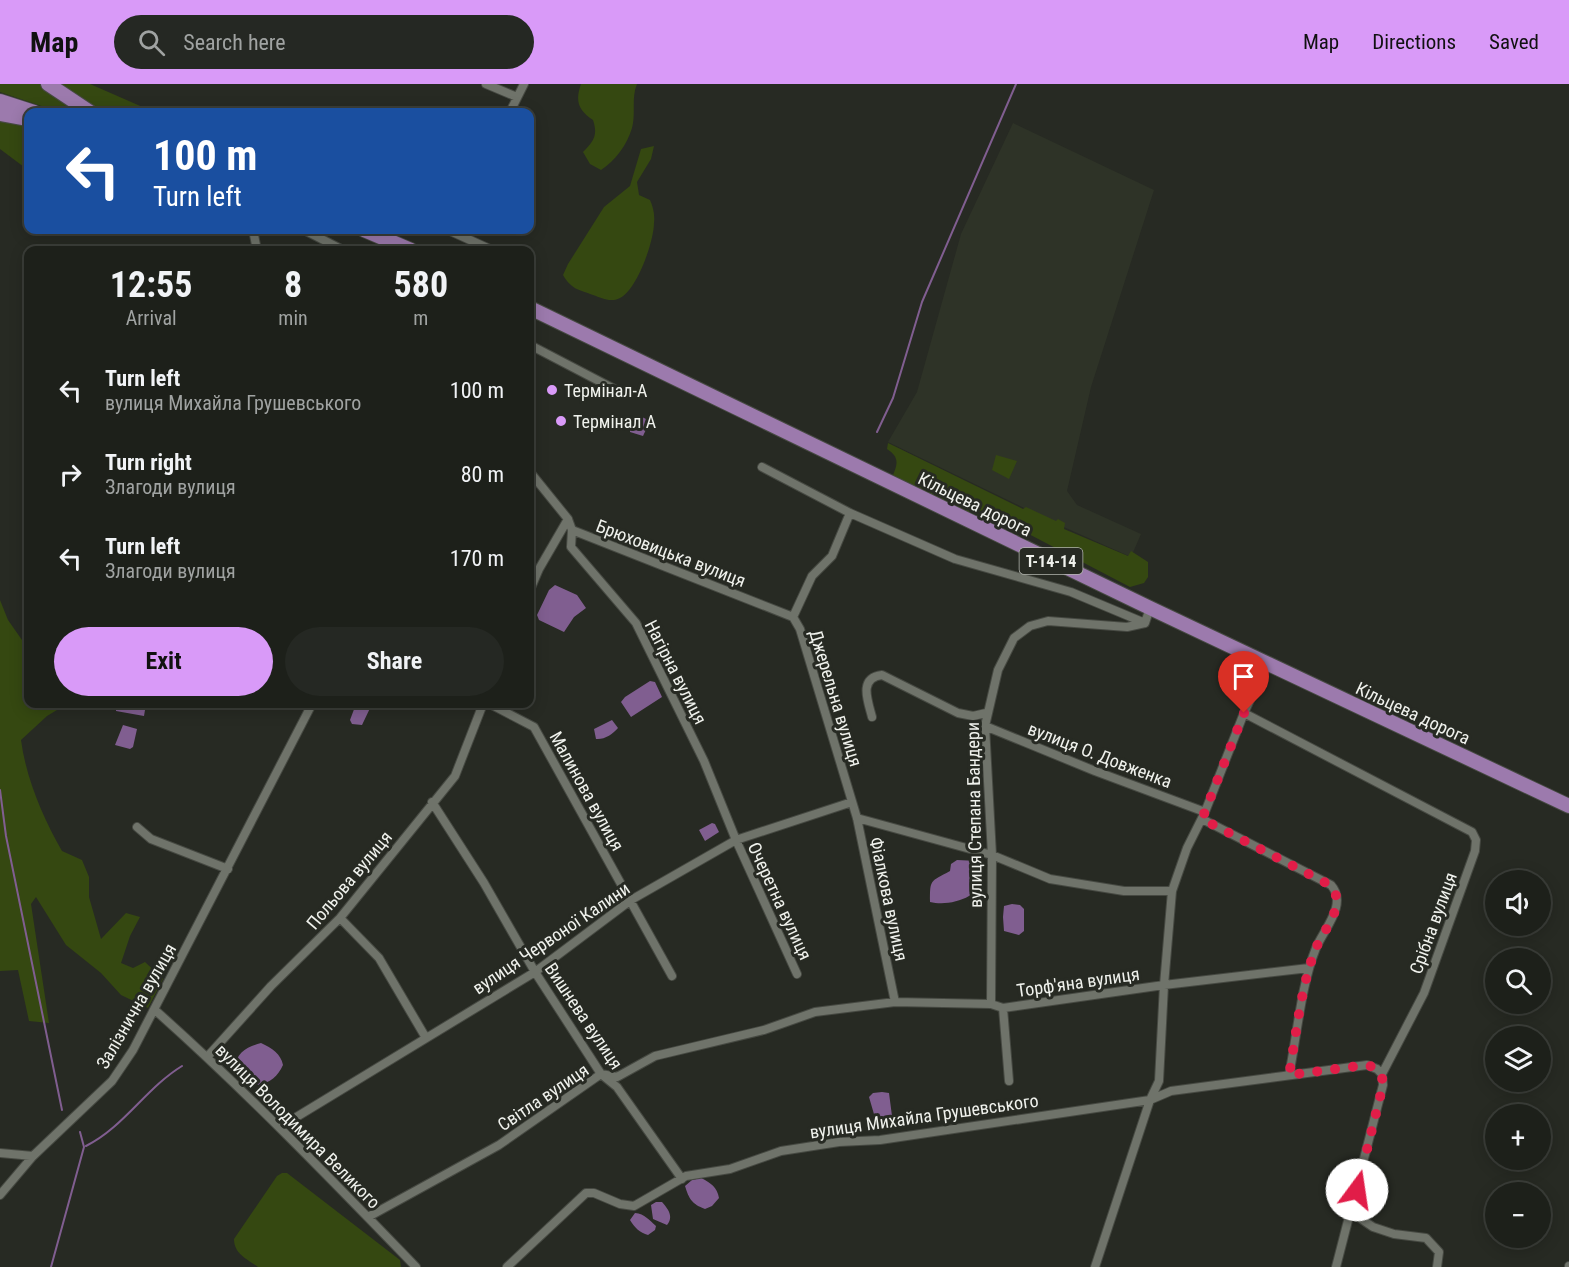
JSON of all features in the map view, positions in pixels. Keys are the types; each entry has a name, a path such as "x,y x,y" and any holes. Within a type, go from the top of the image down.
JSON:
{"highway":[{"path":"48,84 84,108"},
{"path":"0,101 24,109"},
{"path":"0,114 24,118"},
{"path":"373,234 402,246"},
{"name":"Кільцева дорога","path":"534,309 1150,608 1569,806"}],"street":[{"path":"486,84 517,98"},
{"path":"512,108 524,84"},
{"path":"312,234 335,246"},
{"path":"459,234 484,246"},
{"path":"534,347 622,393"},
{"path":"762,467 850,513 955,559 1071,592 1145,623 1150,608"},
{"name":"Брюховицька вулиця","path":"534,477 568,519 572,530 793,617"},
{"name":"Джерельна вулиця","path":"850,513 832,555 812,576 793,617 800,629 852,802"},
{"path":"534,581 568,519"},
{"name":"Нагірна вулиця","path":"572,530 572,547 636,624 704,761 736,840"},
{"name":"вулиця Степана Бандери","path":"991,1004 992,855 984,726 998,670 1014,638 1030,626 1048,621 1127,627 1145,623"},
{"path":"1095,1267 1150,1100 1159,1081 1164,985 1173,891 1187,848 1267,664"},
{"path":"872,717 866,688 868,681 882,675 958,713 973,716 986,713"},
{"name":"Залізнична вулиця","path":"0,1195 33,1156 112,1081 133,1050 310,708"},
{"name":"Польова вулиця","path":"208,1056 271,986 340,918 455,776 481,708"},
{"name":"Малинова вулиця","path":"498,708 534,727 672,976"},
{"name":"Срібна вулиця","path":"1244,713 1472,832 1476,840 1475,850 1424,993 1382,1074 1383,1085 1336,1267"},
{"name":"вулиця О. Довженка","path":"984,726 1203,815 1330,885 1336,891 1338,898 1336,908 1309,968"},
{"name":"Вишнева вулиця","path":"432,802 484,883 535,972 601,1074 617,1087 682,1179"},
{"name":"вулиця Червоної Калини","path":"280,1127 535,972 631,900 736,840 852,802"},
{"name":"Фіалкова вулиця","path":"852,802 895,1002"},
{"path":"857,818 992,855 1050,879 1124,891 1173,891"},
{"path":"137,827 151,839 228,869"},
{"name":"Очеретна вулиця","path":"736,840 797,974"},
{"path":"340,918 379,958 426,1038"},
{"path":"1289,1075 1309,968"},
{"name":"Торф'яна вулиця","path":"815,1012 895,1002 991,1004 1003,1008 1164,985 1309,968"},
{"path":"1003,1008 1009,1081"},
{"name":"вулиця Володимира Великого","path":"155,1010 208,1056 416,1267"},
{"name":"Світла вулиця","path":"368,1217 499,1144 601,1074 617,1077 655,1056 764,1030 815,1012"},
{"name":"вулиця Михайла Грушевського","path":"507,1267 586,1193 594,1193 620,1204 634,1206 686,1176 730,1169 781,1151 839,1142 880,1140 1150,1100 1171,1091 1367,1065 1382,1074"},
{"path":"0,1153 33,1156"},
{"path":"1351,1212 1373,1227 1394,1234 1426,1238 1439,1252 1437,1267"}],"shaded area":[{"path":"1013,123 1154,190 1091,387 1067,491 1077,505 1141,534 1131,557 1057,524 888,442 917,392 961,234"},
{"path":"638,415 650,421 643,436 630,432 630,426"},
{"path":"555,585 577,595 586,608 574,617 564,632 539,620 537,615 549,590"},
{"path":"650,681 655,682 662,697 631,717 621,702"},
{"path":"116,708 145,708 144,716 116,711"},
{"path":"354,708 370,708 362,725 352,724 350,720"},
{"path":"612,720 618,728 602,739 596,739 594,729"},
{"path":"123,725 137,729 133,747 130,749 115,745"},
{"path":"712,823 719,832 705,841 699,830"},
{"path":"957,860 978,861 982,881 977,889 961,900 930,902 932,882 950,871 951,864"},
{"path":"1020,905 1024,909 1024,931 1019,935 1004,931 1004,906"},
{"path":"261,1043 275,1052 283,1065 273,1078 258,1085 236,1072 236,1066 242,1052"},
{"path":"873,1093 889,1093 892,1116 887,1121 876,1121 869,1097"},
{"path":"701,1178 713,1186 719,1198 712,1206 705,1209 692,1200 685,1186 692,1180"},
{"path":"662,1202 668,1210 670,1219 667,1225 653,1219 651,1205"},
{"path":"635,1213 649,1220 656,1226 655,1230 648,1235 642,1233 630,1220"}],"green space":[{"path":"0,84 42,84 76,108 47,108 0,92"},
{"path":"58,84 90,84 145,108 94,108"},
{"path":"581,84 637,84 630,134 620,152 601,170 590,164 583,152 592,141 595,130 593,120 584,113 579,105 578,95"},
{"path":"0,120 24,126 24,167 0,149"},
{"path":"654,146 651,159 637,182 639,195 650,200 654,217 651,241 638,276 626,293 613,300 606,300 569,284 563,275 568,264 604,207 630,186 641,149"},
{"path":"888,443 1023,509 1026,507 1056,521 1058,519 1065,523 1064,529 1128,556 1131,551 1148,562 1148,577 1144,583 1130,587 1023,531 953,506 893,475 896,460 887,449"},
{"path":"996,455 1017,461 1009,479 992,470"},
{"path":"0,600 8,620 22,640 24,708 60,708 47,716 21,740 27,769 48,825 62,851 82,860 89,877 89,897 101,939 126,913 140,917 130,936 121,963 133,968 145,962 163,979 148,1008 121,995 101,973 66,945 36,897 31,904 49,1023 29,1021 18,970 0,971"},
{"path":"287,1173 400,1260 401,1267 258,1267 246,1259 236,1249 234,1239 277,1176"}],"waterway":[{"path":"877,432 893,398 922,302 1016,84"},
{"path":"0,790 6,836 62,1110"},
{"path":"86,1146 112,1129 157,1085 182,1066"},
{"path":"51,1267 84,1147 80,1132"}],"place":[{"name":"Термінал-А","path":"552,390"},
{"name":"Термінал А","path":"561,421"}],"route":[{"path":"1244,713 1202,819 1330,885 1336,891 1338,898 1336,908 1309,968 1289,1075 1367,1065 1382,1074 1383,1085 1357,1190"}]}
